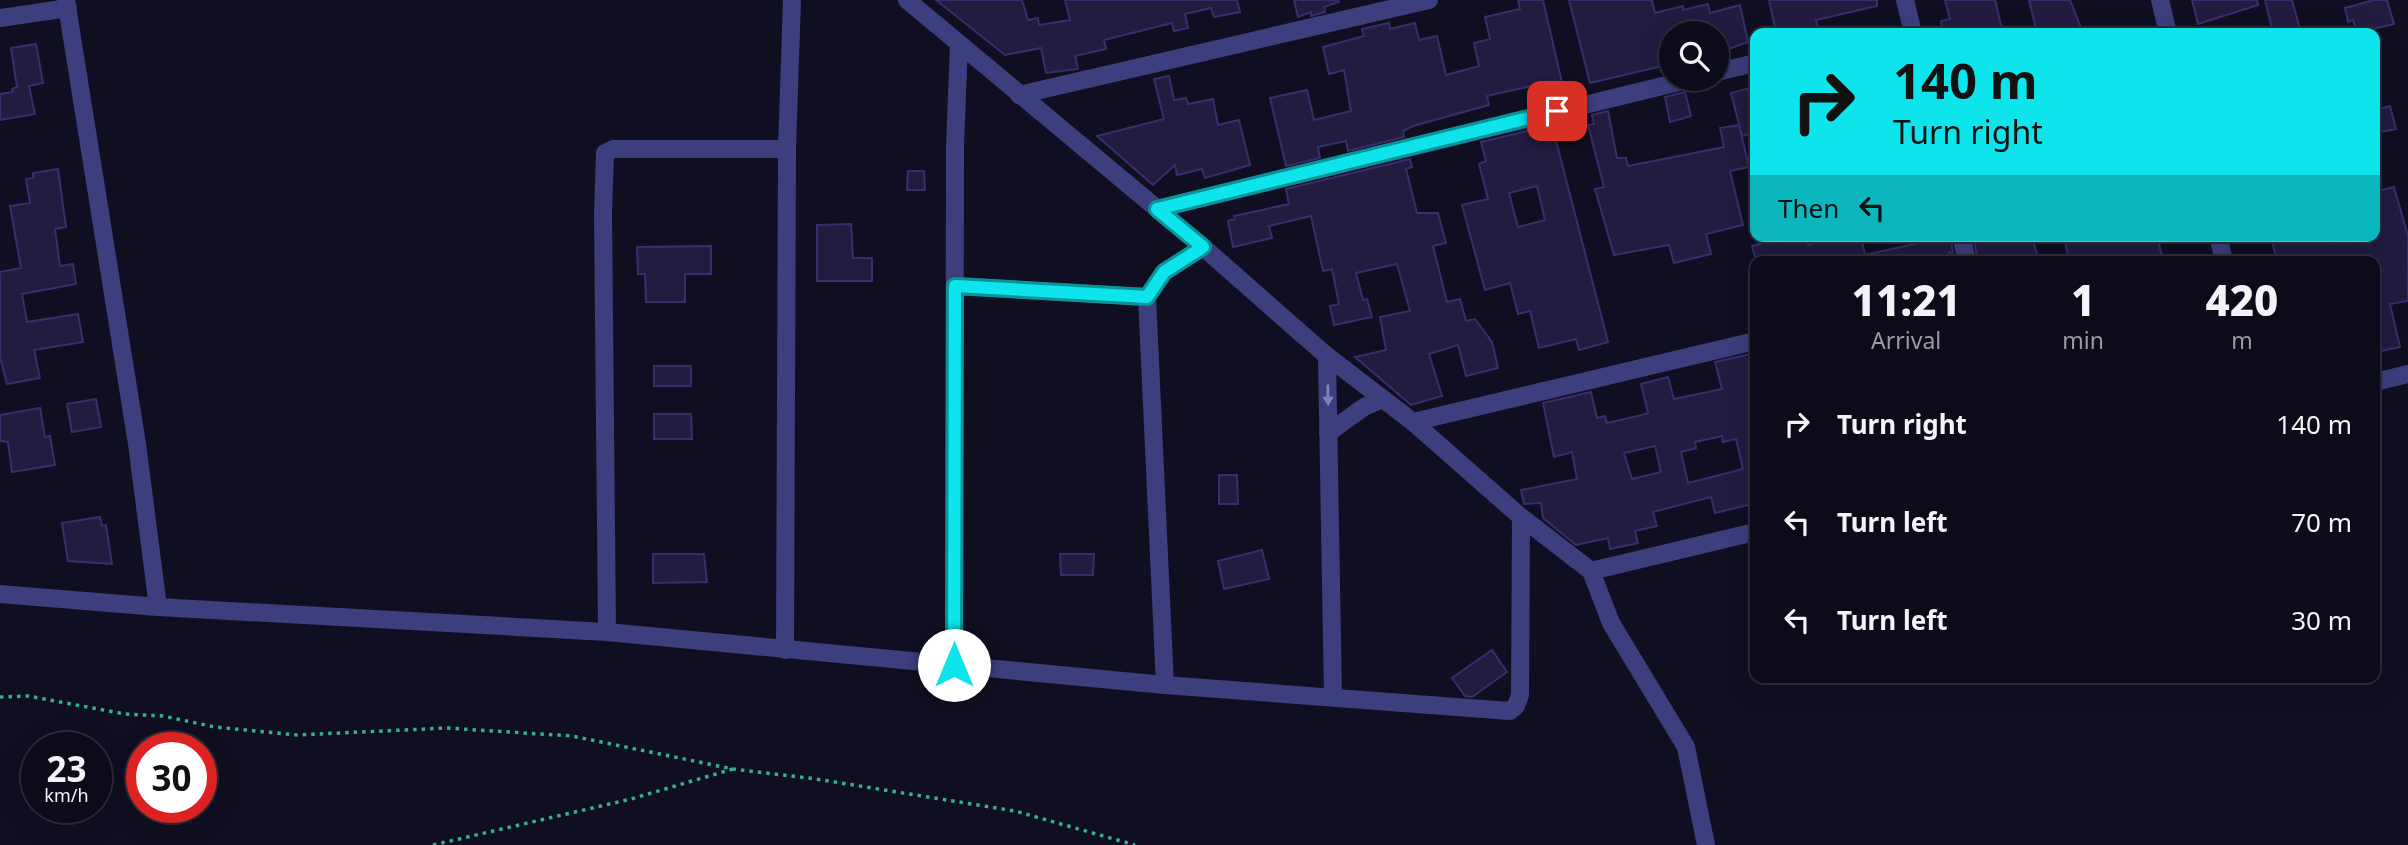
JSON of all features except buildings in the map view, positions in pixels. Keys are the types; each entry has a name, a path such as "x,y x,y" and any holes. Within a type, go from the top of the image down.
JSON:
{"street":[{"path":"785,650 787,149 792,0"},
{"path":"907,0 1203,247 1327,356 1413,422 1521,517 1591,571 1611,623 1686,747 1706,845"},
{"path":"1019,95 1429,0"},
{"path":"1905,0 1912,28"},
{"path":"2160,0 2167,28"},
{"path":"0,18 67,4 137,444 158,607"},
{"path":"954,665 959,44"},
{"path":"1729,69 1750,64"},
{"path":"1157,209 1659,87"},
{"path":"607,632 603,227 605,153 613,149 787,149"},
{"path":"1165,685 1147,297 1164,272 1203,247"},
{"path":"955,286 1147,297"},
{"path":"1413,422 1750,342"},
{"path":"1327,356 1333,697"},
{"path":"2380,381 2408,374"},
{"path":"1328,433 1364,407 1382,399"},
{"path":"0,594 158,607 607,632 1165,685 1510,711 1516,706 1520,695 1521,517"},
{"path":"1591,571 1750,533"}],"path":[{"path":"0,697 27,696 125,714 163,716 215,727 297,736 446,728 572,736 733,769 816,779 1015,811 1135,845"},
{"path":"433,845 631,799 733,769"}],"route":[{"path":"954,665 955,286 1147,297 1164,272 1203,247 1157,209 1557,111"}]}
